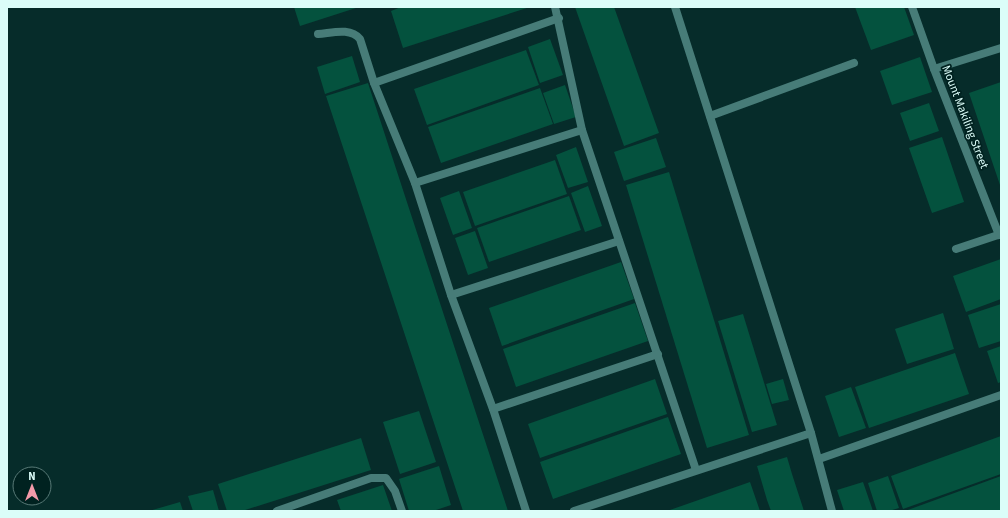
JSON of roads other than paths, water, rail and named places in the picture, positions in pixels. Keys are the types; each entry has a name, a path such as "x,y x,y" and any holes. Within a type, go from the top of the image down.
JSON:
{"street":[{"path":"555,7 559,18 582,130 696,470"},
{"path":"675,7 811,433 832,511"},
{"name":"Mount Makiling Street","path":"912,7 934,69 1000,235"},
{"path":"374,82 559,18"},
{"path":"318,34 350,32 356,34 360,39 374,82 415,183 451,295 493,410 526,511"},
{"path":"934,69 1001,48"},
{"path":"710,116 854,63"},
{"path":"415,183 582,130"},
{"path":"956,249 1000,235"},
{"path":"451,295 619,241"},
{"path":"493,410 658,354"},
{"path":"819,460 1001,395"},
{"path":"574,511 811,433"},
{"path":"277,511 371,478 386,478 395,491 402,511"}]}
